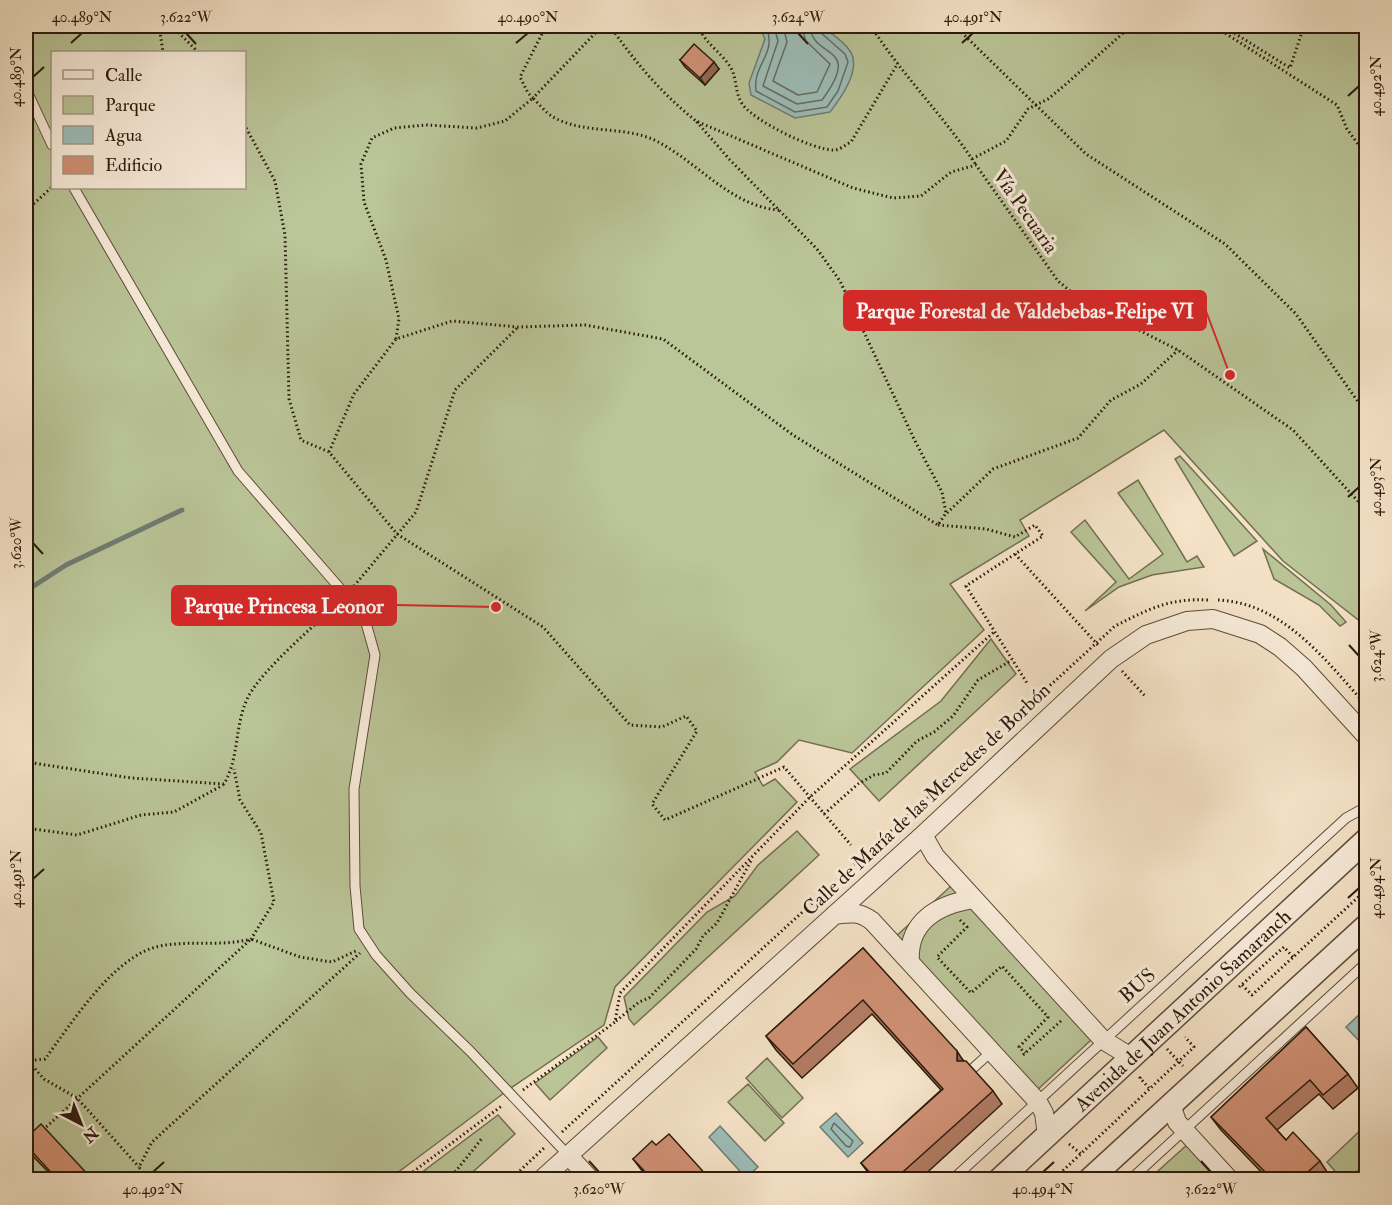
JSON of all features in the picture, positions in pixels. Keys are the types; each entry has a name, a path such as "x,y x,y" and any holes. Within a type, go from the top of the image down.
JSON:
{"street":[{"name":"Calle de María de las Mercedes de Borbón","path":"541,1179 923,835 1111,659 1146,635 1187,621 1213,619 1260,634 1280,646 1366,736"},
{"path":"923,835 935,856 1103,1040 1139,1064"},
{"name":"Avenida de Juan Antonio Samaranch","path":"999,1179 1055,1142 1139,1064 1366,840"},
{"path":"910,962 909,945 914,933 926,918 948,905 974,899"},
{"path":"834,915 852,912 863,914 910,962 1038,1102 1055,1142"},
{"path":"1089,1179 1366,926"},
{"path":"1171,1104 1172,1112 1185,1130 1230,1179"},
{"path":"568,1155 591,1179"}],"lane":[{"path":"26,89 51,143"},
{"path":"75,189 238,471 364,615 375,655 354,789 355,886 359,929 376,955 410,993 514,1097 568,1155"},
{"name":"BUS","path":"952,1179 1346,818 1366,807"},
{"path":"1130,1179 1366,963"},
{"path":"971,1070 991,1052"}],"path":[{"path":"159,26 163,51"},
{"path":"172,26 197,51"},
{"path":"546,26 520,77 528,93 552,117 584,128 622,129 660,142 700,172 759,209 779,210"},
{"path":"329,452 354,394 396,339 399,319 388,272 364,202 361,164 372,138 394,128 426,125 477,128 505,121 534,98 602,26"},
{"name":"Vía Pecuaria","path":"609,26 638,67 673,103 696,120 853,188 892,198 921,196 951,172 976,165 1058,282 1082,301 1178,350 1293,429 1366,510"},
{"path":"698,26 702,36 732,71 737,96 744,107 764,122 820,148 837,150 851,142 898,63"},
{"path":"871,26 976,165"},
{"path":"955,26 1103,167 1225,244 1296,314 1366,413"},
{"path":"972,159 1006,141 1028,109 1065,85 1131,26"},
{"path":"1214,26 1337,105 1347,129 1366,155"},
{"path":"1223,26 1290,68 1304,26"},
{"path":"696,120 817,249 840,280 915,441 942,492 946,513"},
{"path":"246,128 275,181 285,235 289,399 301,440 329,452 397,534 543,627 630,725 662,727 686,716 698,731 652,804 665,820 784,767 851,845"},
{"path":"26,218 26,209 51,188"},
{"path":"396,339 452,321 518,327 585,325 663,339 793,435 938,525 986,529 1015,537 1035,525 1043,536 966,586 1027,683"},
{"path":"43,1130 251,939 274,902 261,833 240,800 234,768 239,722 249,696 262,677 347,594 416,512 455,390 518,327"},
{"path":"938,525 946,513 993,469 1078,438 1111,400 1141,384 1178,350"},
{"path":"1015,554 1102,650"},
{"path":"615,1022 620,993 754,854 810,797 994,632"},
{"path":"824,814 858,784 886,773 917,741 953,716 978,680 1012,660"},
{"path":"1118,667 1145,696"},
{"path":"26,762 131,778 224,784"},
{"path":"26,828 76,836 141,816 174,812 224,784 234,768"},
{"path":"402,1179 639,1002 649,998 696,949 703,936 717,923 754,854"},
{"path":"1242,985 1252,995 1366,890"},
{"path":"948,905 967,927 937,957 971,993 1002,966 1048,1017 1019,1047 1025,1053"},
{"path":"27,1061 45,1059 95,990 123,963 157,946 192,942 231,944 251,939 300,957 332,962 370,944"},
{"path":"139,1167 152,1142 370,944"},
{"path":"1234,992 1284,946 1293,957"},
{"path":"1018,1059 1063,1019"},
{"path":"1162,1058 1193,1030"},
{"path":"1053,1179 1194,1047 1185,1037"},
{"path":"1164,1045 1186,1069"},
{"path":"27,1061 44,1079 77,1098 148,1179"},
{"path":"1139,1064 1140,1078 1149,1088"},
{"path":"444,1179 456,1172 483,1137"},
{"path":"1055,1142 1071,1143 1080,1154"},
{"path":"26,1166 38,1179"}],"green space":[{"path":"26,26 1366,26 1366,626 1283,561 1164,430 1020,520 1029,536 950,584 984,630 852,753 799,740 777,762 755,772 763,786 775,779 797,802 615,987 604,1025 508,1090 389,1179 26,1179"},
{"path":"1180,456 1257,541 1234,556 1175,459"},
{"path":"1138,480 1187,562 1197,556 1204,567 1152,575 1119,587 1085,611 1116,582 1071,532 1085,520 1129,579 1163,554 1118,493"},
{"path":"1263,549 1331,605 1346,622 1340,626 1319,605 1274,579"},
{"path":"991,639 1016,674 879,801 850,769 941,701"},
{"path":"797,831 819,855 634,1025 629,1019 624,997 707,912 735,896 758,865"},
{"path":"951,886 1091,1040 1034,1093 893,939"},
{"path":"598,1037 607,1048 550,1100 535,1083"},
{"path":"767,1058 803,1098 782,1118 746,1078"},
{"path":"748,1084 784,1123 765,1141 728,1102"},
{"path":"498,1115 515,1134 465,1179 413,1179"},
{"path":"1365,1126 1366,1163 1349,1179 1342,1179 1327,1162"},
{"path":"1189,1143 1222,1180 1148,1180"}],"water":[{"path":"759,26 821,26 847,47 853,58 852,75 830,112 795,118 751,95 749,83 765,39"},
{"path":"1366,1008 1366,1036 1360,1042 1346,1027"},
{"path":"836,1113 863,1143 848,1157 820,1127"},
{"path":"720,1126 758,1167 746,1178 709,1137"}],"building":[{"path":"694,44 714,62 700,78 680,60"},
{"path":"863,948 957,1051 957,1061 966,1061 993,1091 895,1179 876,1179 861,1163 943,1089 863,1000 793,1064 766,1036"},
{"path":"1306,1027 1348,1074 1323,1095 1310,1080 1266,1118 1286,1140 1293,1132 1320,1161 1300,1179 1272,1179 1211,1117"},
{"path":"41,1124 92,1179 57,1179 26,1145 26,1138"},
{"path":"669,1134 710,1179 652,1179 633,1159 652,1141 656,1145"}],"waterway":[{"path":"26,591 66,565 182,510"}],"place":[{"name":"Parque Forestal de Valdebebas-Felipe VI","path":"1230,375"},
{"name":"Parque Princesa Leonor","path":"496,607"}]}
